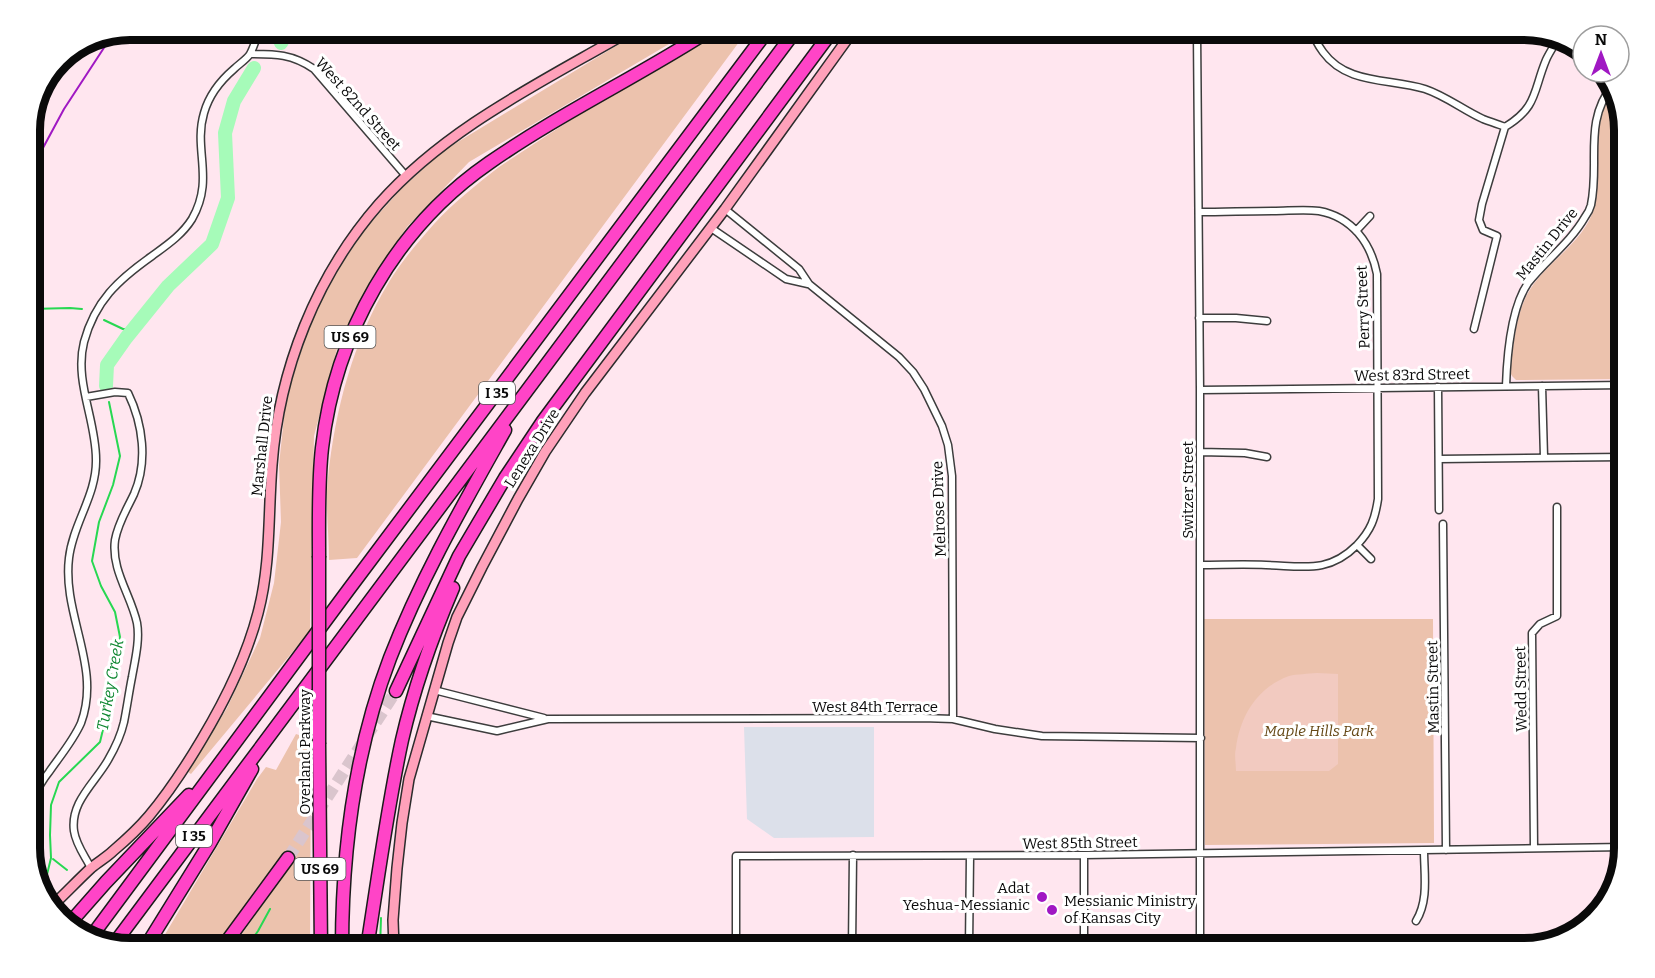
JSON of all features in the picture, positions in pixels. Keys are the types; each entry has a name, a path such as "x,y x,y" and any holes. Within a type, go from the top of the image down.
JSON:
{"highway":[{"name":"Overland Parkway","path":"321,938 319,509 322,448 329,406 342,357 363,308 400,249 423,221 464,181 543,128 692,41"},
{"name":"I 35","path":"96,931 760,41"},
{"name":"I 35","path":"119,937 788,41"},
{"path":"396,691 459,556 505,478 543,421 825,41"},
{"name":"US 69","path":"342,938 343,891 350,821 357,776 377,697 390,659 424,580 528,389"},
{"path":"369,938 397,765 414,696 447,600 505,478"},
{"path":"151,938 210,843 274,728"},
{"path":"75,918 229,753"},
{"path":"229,938 288,858"}],"street":[{"path":"41,785 75,735 81,722 87,697 87,668 68,590 72,542 92,492 96,475 95,442 81,370 85,339 95,312 119,281 175,239 191,219 200,200 204,182 201,127 204,112 217,86 250,54 255,41"},
{"name":"Marshall Drive","path":"58,900 148,817 188,764 231,689 250,643 265,579 269,544 272,464 283,392 303,328 341,255 379,203 440,146 474,122 613,41"},
{"name":"Lenexa Drive","path":"394,938 393,920 402,823 409,779 439,669 457,617 545,452 585,393 711,228 846,41"},
{"name":"Switzer Street","path":"1197,41 1200,938"},
{"path":"1316,41 1333,64 1354,75 1425,90 1505,127"},
{"path":"1474,330 1497,236 1483,230 1479,220 1482,204 1505,127 1519,118 1529,107 1536,94 1546,59 1554,46"},
{"name":"West 82nd Street","path":"250,54 287,56 304,62 314,69 406,176"},
{"name":"Mastin Drive","path":"1506,386 1507,355 1517,307 1527,285 1570,240 1591,207 1594,135 1597,114 1607,94"},
{"name":"Melrose Drive","path":"725,209 799,269 809,284 899,357 913,372 934,407 948,445 952,476 953,718"},
{"name":"Perry Street","path":"1199,212 1318,211 1341,219 1356,231 1371,251 1377,274 1378,499 1368,534 1357,545"},
{"path":"1356,231 1370,216"},
{"name":"Melrose Drive","path":"711,228 786,279 809,284"},
{"path":"1199,318 1267,321"},
{"name":"West 83rd Street","path":"1200,390 1614,385"},
{"path":"1542,386 1544,457"},
{"path":"1438,387 1439,510"},
{"path":"86,398 115,392 128,393 134,405 142,450 140,478 123,515 115,541 117,567 137,625 136,649 126,710 118,741 108,760 80,800 74,819 77,842 91,868"},
{"path":"1200,452 1245,453 1267,457"},
{"path":"1439,459 1614,457"},
{"name":"Wedd Street","path":"1534,848 1532,633 1540,624 1557,615 1557,507"},
{"name":"Mastin Street","path":"1443,524 1446,850"},
{"path":"1200,564 1319,566 1346,556 1357,545 1371,559"},
{"name":"West 84th Terrace","path":"434,690 548,719"},
{"name":"West 84th Terrace","path":"426,716 497,730 548,719 953,718 995,729 1042,736 1201,738"},
{"name":"West 85th Street","path":"736,938 736,855 970,856 1614,848"},
{"path":"1416,921 1422,912 1424,901 1424,850"},
{"path":"852,938 853,855"},
{"path":"1084,855 1084,938"},
{"path":"969,938 970,856"}],"shaded area":[{"path":"744,727 874,727 874,837 774,838 747,819"}],"green space":[{"path":"624,41 674,41 469,162 407,227 370,281 337,349 314,436 310,631 191,774 188,772 227,708 260,638 274,583 281,522 279,465 286,398 312,318 341,265 366,228 402,188 443,151"},
{"path":"691,41 740,41 357,558 329,560 327,488 331,452 341,402 365,328 389,282 416,245 441,216 499,167"},
{"path":"1609,99 1614,124 1614,379 1516,380 1510,372 1516,328 1526,297 1539,278 1584,229 1595,205 1599,125"},
{"name":"Maple Hills Park","path":"1204,619 1433,619 1434,843 1205,845"},
{"path":"1317,673 1338,674 1338,764 1329,771 1236,771 1235,751 1238,736 1252,704 1268,687 1278,681 1289,676"},
{"path":"296,734 311,739 310,938 239,938 294,860 284,853 224,938 163,938 257,779 266,767 276,770"}],"waterway":[{"name":"Turkey Creek","path":"106,386 107,365 126,338 168,286 212,244 228,198 225,133 234,101 254,68"},
{"path":"41,309 82,309"},
{"path":"104,320 123,329 133,329"},
{"name":"Turkey Creek","path":"46,879 51,858 51,805 59,782 100,742 106,717 112,662 120,637 115,612 101,586 92,561 99,522 113,485 120,456 109,402"},
{"path":"53,859 67,870"},
{"path":"253,938 270,909"},
{"path":"380,938 381,918"}],"tunnel":[{"path":"288,858 396,691"}],"railway":[{"path":"41,152 64,109 106,44"}],"place":[{"name":"Adat Yeshua-Messianic","path":"1042,897"},
{"name":"Messianic Ministry of Kansas City","path":"1052,910"}]}
